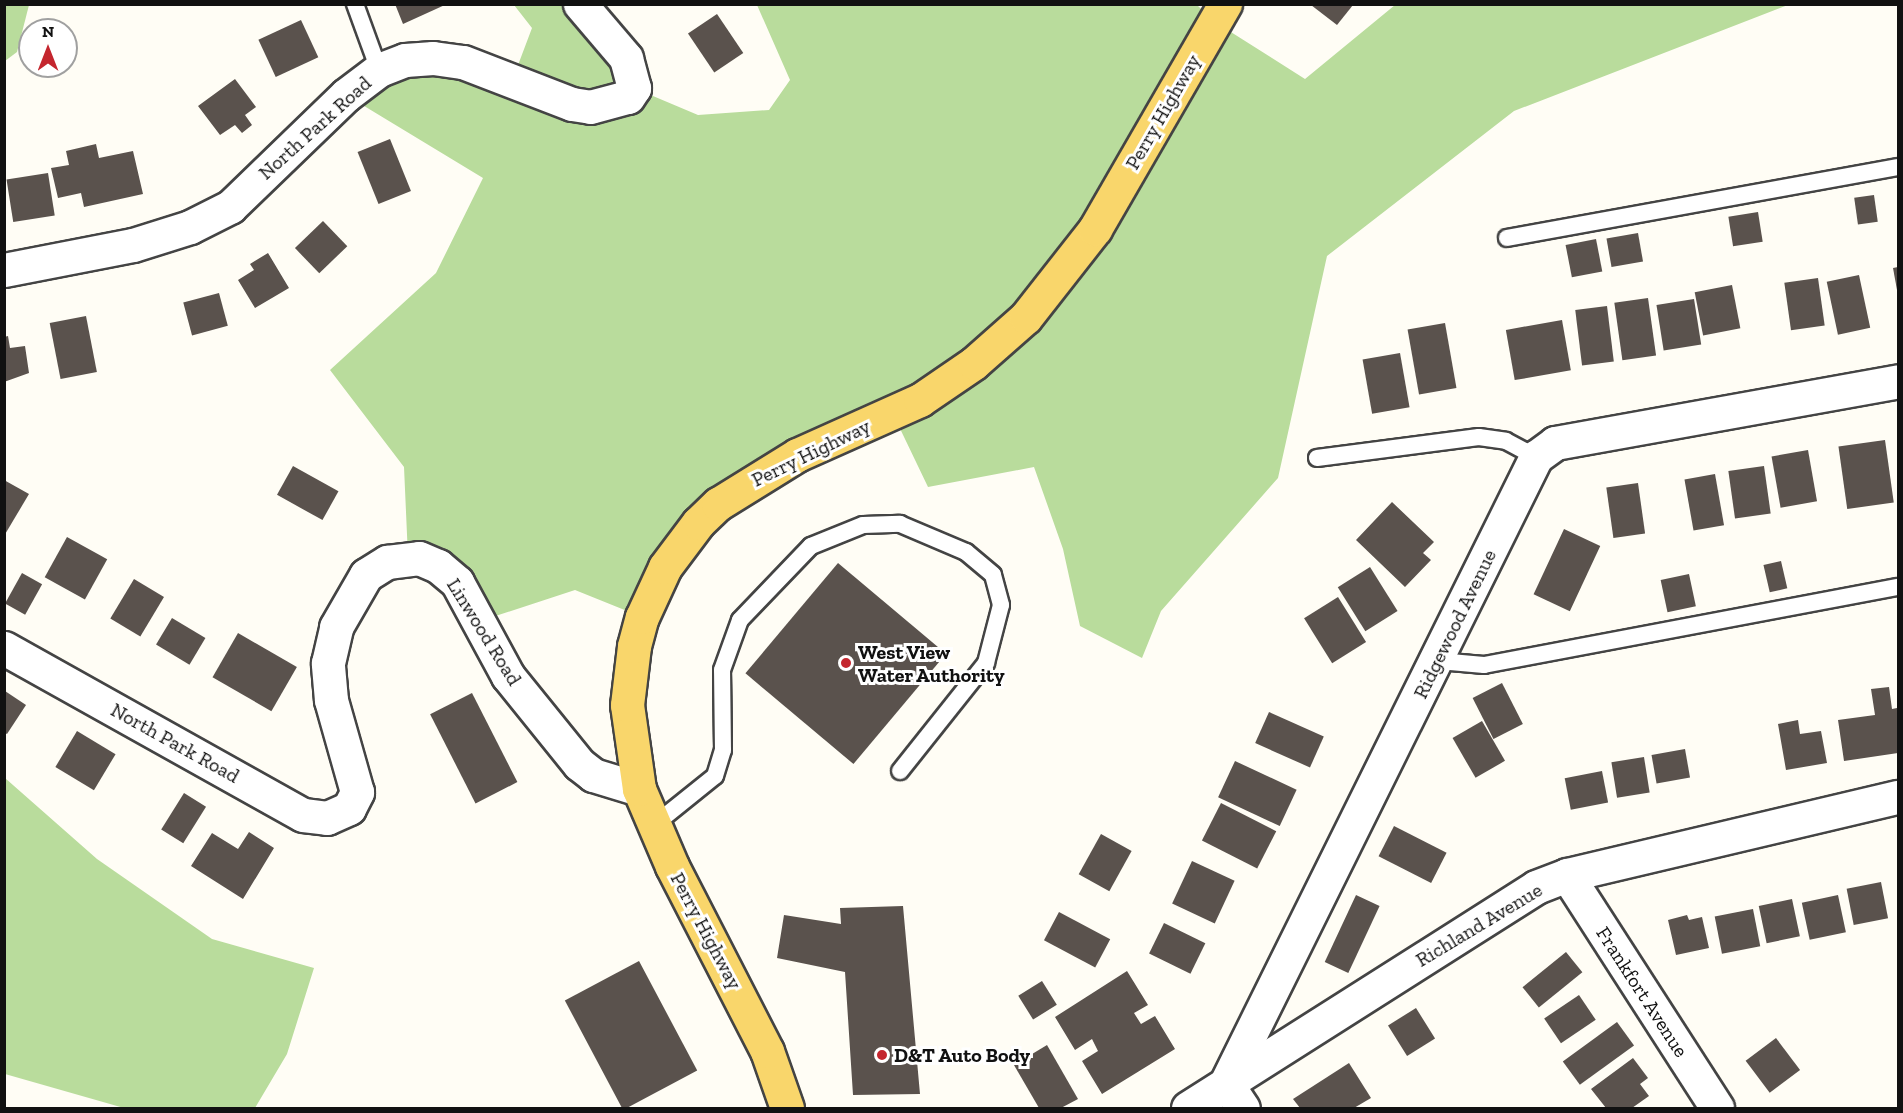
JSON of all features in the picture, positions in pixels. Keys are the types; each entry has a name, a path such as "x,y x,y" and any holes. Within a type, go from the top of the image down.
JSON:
{"main road":[{"name":"Perry Highway","path":"787,1108 767,1051 654,825 639,789 627,705 634,646 652,592 680,545 718,504 741,486 797,455 920,400 974,363 1026,317 1095,229 1225,4"}],"street":[{"name":"North Park Road","path":"4,270 133,245 190,227 230,207 346,95 379,70 405,60 463,62 572,104 615,103 628,97 634,88 633,75 626,58 580,4"},
{"path":"1536,457 1556,443 1899,381"},
{"name":"Ridgewood Avenue","path":"1188,1108 1235,1096 1536,457"},
{"name":"Linwood Road","path":"349,808 357,792 356,782 331,700 331,644 344,607 366,574 387,562 408,557 429,561 457,582 508,676 579,764 593,775 639,789"},
{"name":"North Park Road","path":"4,648 303,815 327,818 349,808"},
{"name":"Richland Avenue","path":"1235,1096 1536,887 1567,875 1898,799"},
{"name":"Frankfort Avenue","path":"1567,875 1718,1108"}],"lane":[{"path":"355,4 379,70"},
{"path":"1507,238 1899,167"},
{"path":"1317,458 1479,437 1506,441 1536,457"},
{"path":"654,825 715,776 723,750 722,670 740,620 811,546 863,525 900,524 966,552 993,575 1001,605 986,663 900,771"},
{"path":"1439,660 1484,665 1899,587"}],"green space":[{"path":"5,4 29,5 26,18 18,18 17,52 5,61"},
{"path":"514,5 580,5 634,88 698,115 769,110 790,80 757,5 1197,5 1215,22 1305,79 1395,5 1788,5 1514,111 1327,256 1278,478 1161,611 1142,658 1080,626 1063,549 1034,467 928,487 893,414 741,487 642,617 575,590 477,622 408,557 404,467 330,370 436,273 483,178 346,95 405,60 512,81 532,28"},
{"path":"5,778 97,859 212,939 314,968 287,1054 255,1108 124,1108 5,1074"}],"building":[{"path":"395,4 447,4 403,24"},
{"path":"1311,5 1353,5 1337,25"},
{"path":"717,14 743,53 714,73 688,34"},
{"path":"301,20 318,57 276,77 258,40"},
{"path":"235,79 256,107 245,115 252,125 242,133 235,125 220,135 198,106"},
{"path":"390,139 411,191 379,204 358,152"},
{"path":"96,144 99,158 133,151 143,194 84,207 81,193 58,198 51,168 69,165 66,151"},
{"path":"48,173 55,215 13,222 7,180"},
{"path":"1874,195 1878,222 1858,225 1854,198"},
{"path":"1758,212 1763,242 1733,246 1728,217"},
{"path":"323,221 347,246 319,273 295,248"},
{"path":"1638,233 1643,262 1612,267 1606,239"},
{"path":"1596,239 1602,271 1572,277 1566,245"},
{"path":"268,253 289,288 255,308 238,280 254,270 250,264"},
{"path":"1898,267 1898,290 1897,290 1893,268"},
{"path":"1859,275 1870,328 1838,335 1827,282"},
{"path":"1818,278 1825,326 1791,330 1784,283"},
{"path":"1732,285 1740,328 1703,335 1695,292"},
{"path":"219,293 228,326 192,335 183,303"},
{"path":"1648,298 1656,355 1622,360 1614,303"},
{"path":"1694,299 1701,344 1664,350 1656,305"},
{"path":"1607,306 1614,362 1582,365 1575,310"},
{"path":"86,316 97,372 61,379 50,323"},
{"path":"1562,320 1571,370 1515,380 1506,330"},
{"path":"1445,323 1456,388 1419,395 1408,330"},
{"path":"8,336 10,348 25,346 29,373 4,382 4,337"},
{"path":"1400,353 1410,407 1372,414 1363,360"},
{"path":"1885,440 1894,502 1847,509 1838,447"},
{"path":"1808,450 1817,501 1781,508 1772,456"},
{"path":"293,466 338,491 322,520 277,495"},
{"path":"1764,466 1771,514 1735,519 1728,471"},
{"path":"1715,474 1724,525 1694,531 1684,479"},
{"path":"4,480 29,494 4,536"},
{"path":"1638,483 1645,534 1613,538 1606,487"},
{"path":"1392,502 1434,542 1423,553 1431,560 1405,587 1356,540"},
{"path":"1564,529 1600,546 1570,611 1534,594"},
{"path":"67,537 107,559 85,600 45,577"},
{"path":"1781,561 1787,588 1770,592 1763,565"},
{"name":"West View Water Authority","path":"838,563 946,654 853,764 745,673"},
{"path":"1370,567 1398,611 1365,631 1338,587"},
{"path":"22,573 42,584 25,615 5,604"},
{"path":"1689,574 1696,606 1667,612 1661,580"},
{"path":"134,579 164,597 140,636 110,618"},
{"path":"1338,597 1366,642 1332,663 1304,618"},
{"path":"172,618 205,638 189,665 156,645"},
{"path":"238,633 297,667 271,711 213,677"},
{"path":"1502,683 1523,724 1493,739 1473,698"},
{"path":"1889,687 1892,709 1897,708 1898,753 1844,761 1838,720 1875,715 1871,689"},
{"path":"5,691 26,705 7,734 5,733"},
{"path":"472,693 517,782 476,803 430,714"},
{"path":"1269,712 1324,736 1310,767 1255,743"},
{"path":"1798,720 1800,734 1821,731 1827,763 1786,770 1778,724"},
{"path":"1482,721 1505,761 1476,778 1453,738"},
{"path":"77,731 116,754 94,790 55,767"},
{"path":"1685,749 1690,778 1657,783 1652,755"},
{"path":"1644,757 1650,793 1617,798 1611,762"},
{"path":"1235,761 1297,790 1280,826 1218,797"},
{"path":"1602,771 1608,802 1571,810 1565,778"},
{"path":"184,793 206,807 183,843 161,829"},
{"path":"1221,803 1276,831 1257,869 1202,840"},
{"path":"1394,826 1447,853 1431,883 1379,856"},
{"path":"249,832 274,848 243,899 191,866 212,833 238,849"},
{"path":"1101,834 1132,851 1109,891 1079,874"},
{"path":"1192,861 1235,881 1215,923 1172,904"},
{"path":"1881,882 1888,918 1854,925 1847,889"},
{"path":"1356,895 1380,906 1348,973 1325,962"},
{"path":"1838,895 1846,932 1810,940 1802,903"},
{"path":"1792,899 1800,936 1767,943 1759,906"},
{"path":"903,906 920,1094 853,1095 845,972 777,958 784,915 841,924 840,908"},
{"path":"1753,909 1760,946 1722,954 1715,916"},
{"path":"1059,912 1110,939 1095,967 1044,940"},
{"path":"1687,915 1689,920 1702,917 1709,948 1676,955 1668,920"},
{"path":"1164,923 1205,943 1190,974 1149,954"},
{"path":"1566,952 1582,972 1539,1007 1522,987"},
{"path":"639,961 697,1070 627,1108 622,1108 565,1000"},
{"path":"1127,971 1148,1005 1134,1013 1141,1024 1155,1016 1175,1049 1102,1094 1082,1061 1098,1051 1092,1039 1075,1050 1055,1017"},
{"path":"1042,981 1057,1005 1033,1020 1018,996"},
{"path":"1579,995 1596,1020 1561,1043 1544,1018"},
{"path":"1416,1008 1435,1039 1407,1056 1388,1025"},
{"path":"1617,1022 1634,1045 1580,1085 1563,1061"},
{"path":"1776,1038 1800,1070 1770,1093 1746,1061"},
{"path":"1047,1045 1078,1099 1061,1108 1039,1108 1014,1065"},
{"path":"1633,1058 1648,1078 1640,1084 1649,1096 1632,1108 1606,1108 1591,1089"},
{"path":"1349,1063 1371,1098 1354,1108 1300,1108 1293,1099"}],"place":[{"name":"West View Water Authority","path":"846,663"},
{"name":"D&T Auto Body","path":"882,1055"}]}
